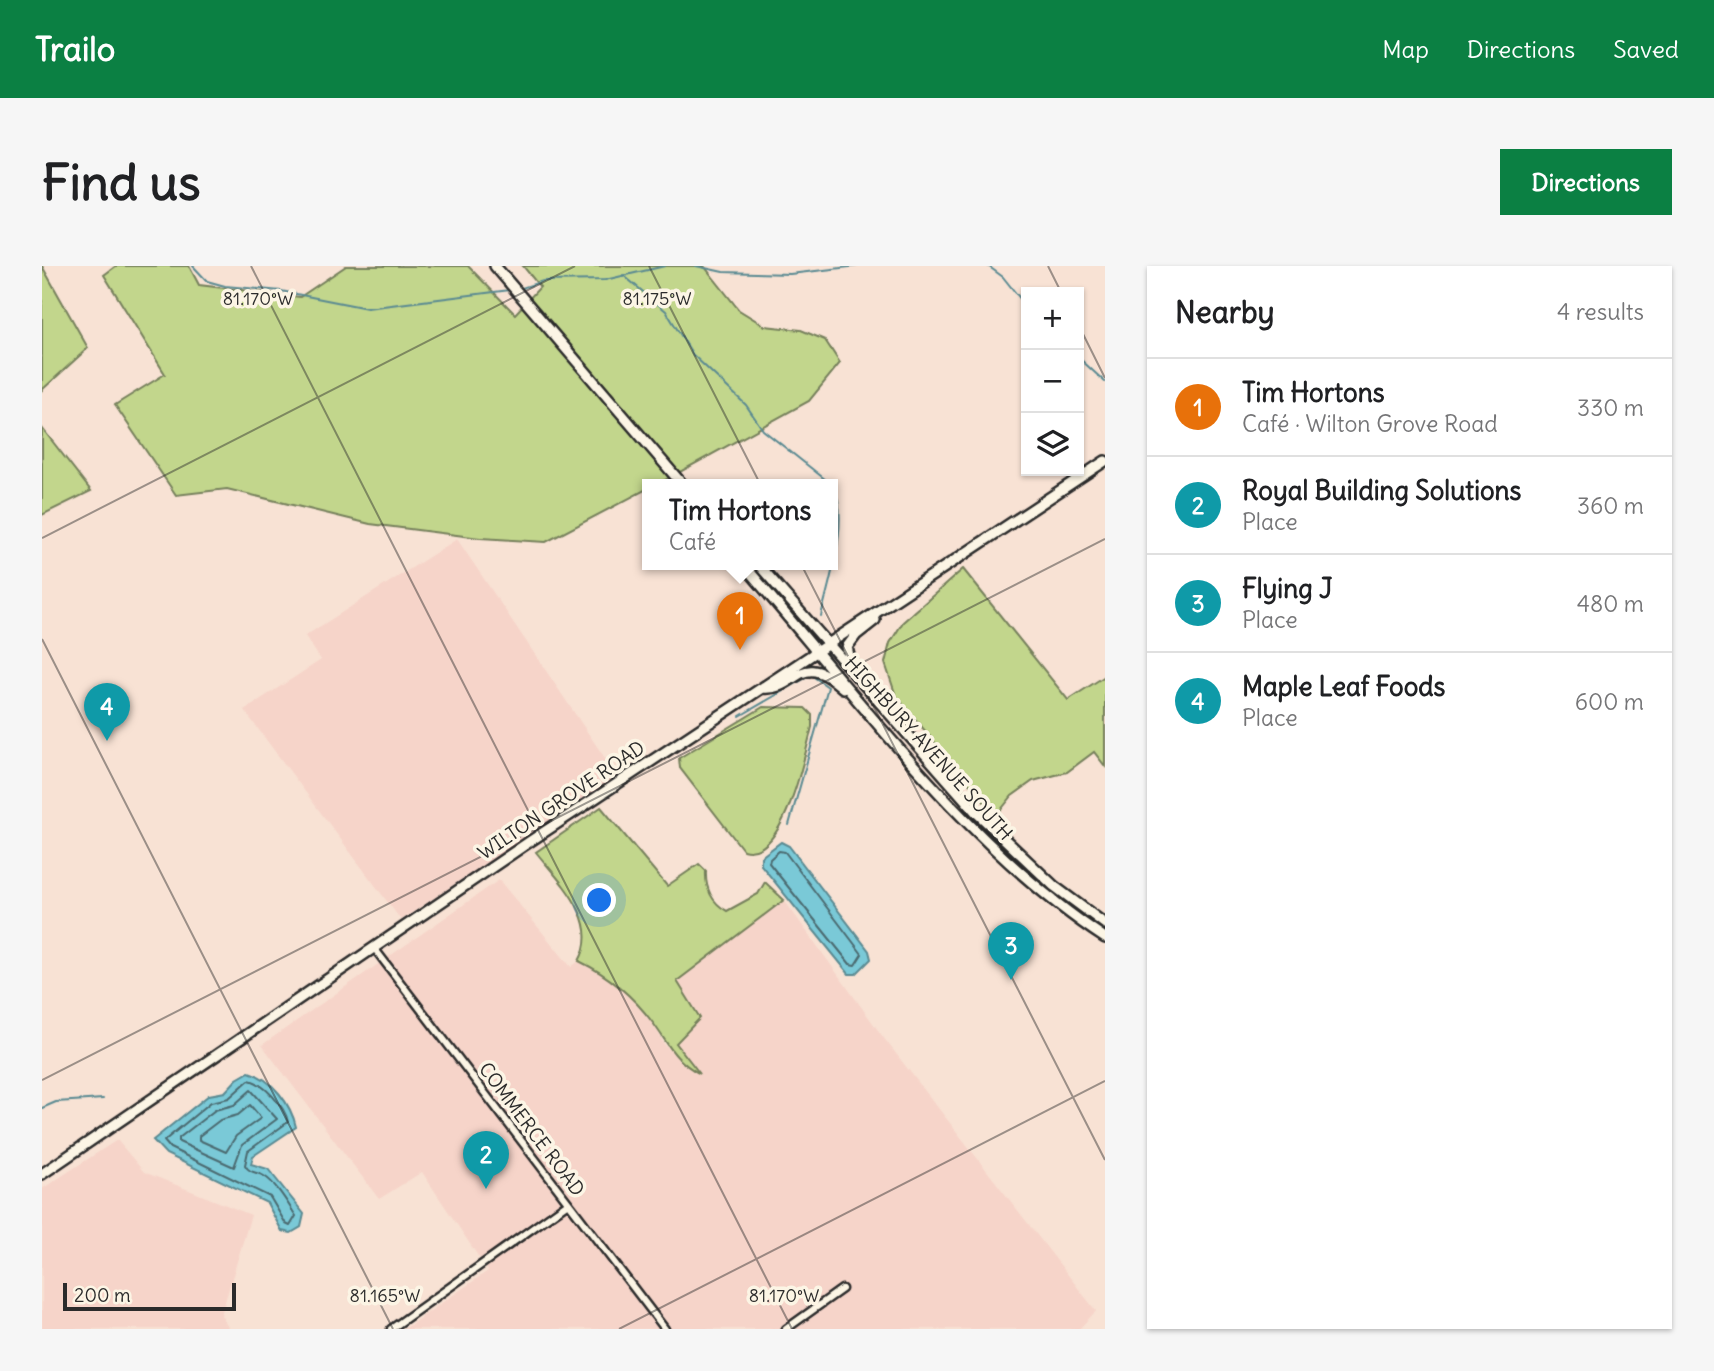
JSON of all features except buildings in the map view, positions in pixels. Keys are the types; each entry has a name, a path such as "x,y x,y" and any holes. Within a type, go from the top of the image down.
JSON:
{"main road":[{"path":"495,266 678,479"},
{"name":"WILTON GROVE ROAD","path":"42,1174 817,650 1105,461"},
{"name":"HIGHBURY AVENUE SOUTH","path":"748,570 864,705 1000,854 1045,894 1105,939"},
{"name":"HIGHBURY AVENUE SOUTH","path":"763,570 932,764 1002,839 1054,886 1105,924"},
{"path":"874,696 850,660 847,647 856,635 922,582"},
{"path":"761,688 777,686 801,672 818,671 864,705"}],"street":[{"name":"COMMERCE ROAD","path":"374,948 665,1329"},
{"path":"391,1329 568,1203"},
{"path":"786,1329 842,1289"}],"shaded area":[{"path":"457,539 617,776 401,920 244,710 321,660 305,636"},
{"path":"499,880 571,967 579,961 614,980 654,1024 664,1044 698,1073 675,1043 677,981 784,900 883,1037 1096,1311 1079,1329 404,1329 488,1271 422,1172 379,1199 262,1045"},
{"path":"117,1140 144,1172 251,1215 221,1315 229,1329 42,1329 42,1189"}],"green space":[{"path":"42,266 88,348 42,390"},
{"path":"116,266 189,266 199,285 300,297 346,266 468,266 515,314 540,287 523,266 704,266 739,310 765,326 801,330 825,340 840,363 809,401 667,479 642,479 642,492 546,542 480,538 370,524 227,489 176,495 115,405 165,374 104,275"},
{"path":"42,428 91,491 42,515"},
{"path":"963,569 1068,700 1105,676 1105,766 1094,752 1067,772 1033,781 1012,796 996,816 896,696 885,663 890,643 903,622"},
{"path":"763,707 805,708 812,715 812,727 798,781 781,824 770,840 757,850 743,850 680,768 679,758"},
{"path":"601,807 667,886 699,864 706,871 710,894 717,904 727,911 758,894 765,882 784,900 677,981 700,1018 676,1043 700,1074 673,1052 653,1023 628,995 600,973 579,961 585,946 582,917 566,889 536,852"}],"water":[{"path":"781,842 789,846 869,951 871,959 856,974 849,974 761,865 761,857"},
{"path":"249,1072 273,1086 285,1101 296,1127 253,1156 251,1164 268,1169 304,1214 301,1227 291,1233 282,1231 267,1203 166,1154 153,1140 209,1095 225,1092 237,1079"}],"waterway":[{"path":"193,266 207,281 225,286 281,291 367,308 510,290"},
{"path":"519,289 543,281 605,280 665,266"},
{"path":"696,266 723,272 790,274 858,266"},
{"path":"988,266 1003,277 1021,300"},
{"path":"623,275 666,311 693,355 746,405 763,430 825,479"},
{"path":"1084,363 1105,382"},
{"path":"838,500 838,539"},
{"path":"821,616 833,570"},
{"path":"740,716 811,675 828,687 789,825"},
{"path":"42,1108 56,1102 103,1099"}],"place":[{"name":"Tim Hortons","path":"740,650"},
{"name":"Maple Leaf Foods","path":"107,741"},
{"name":"Flying J","path":"1011,980"},
{"name":"Royal Building Solutions","path":"486,1189"}]}
